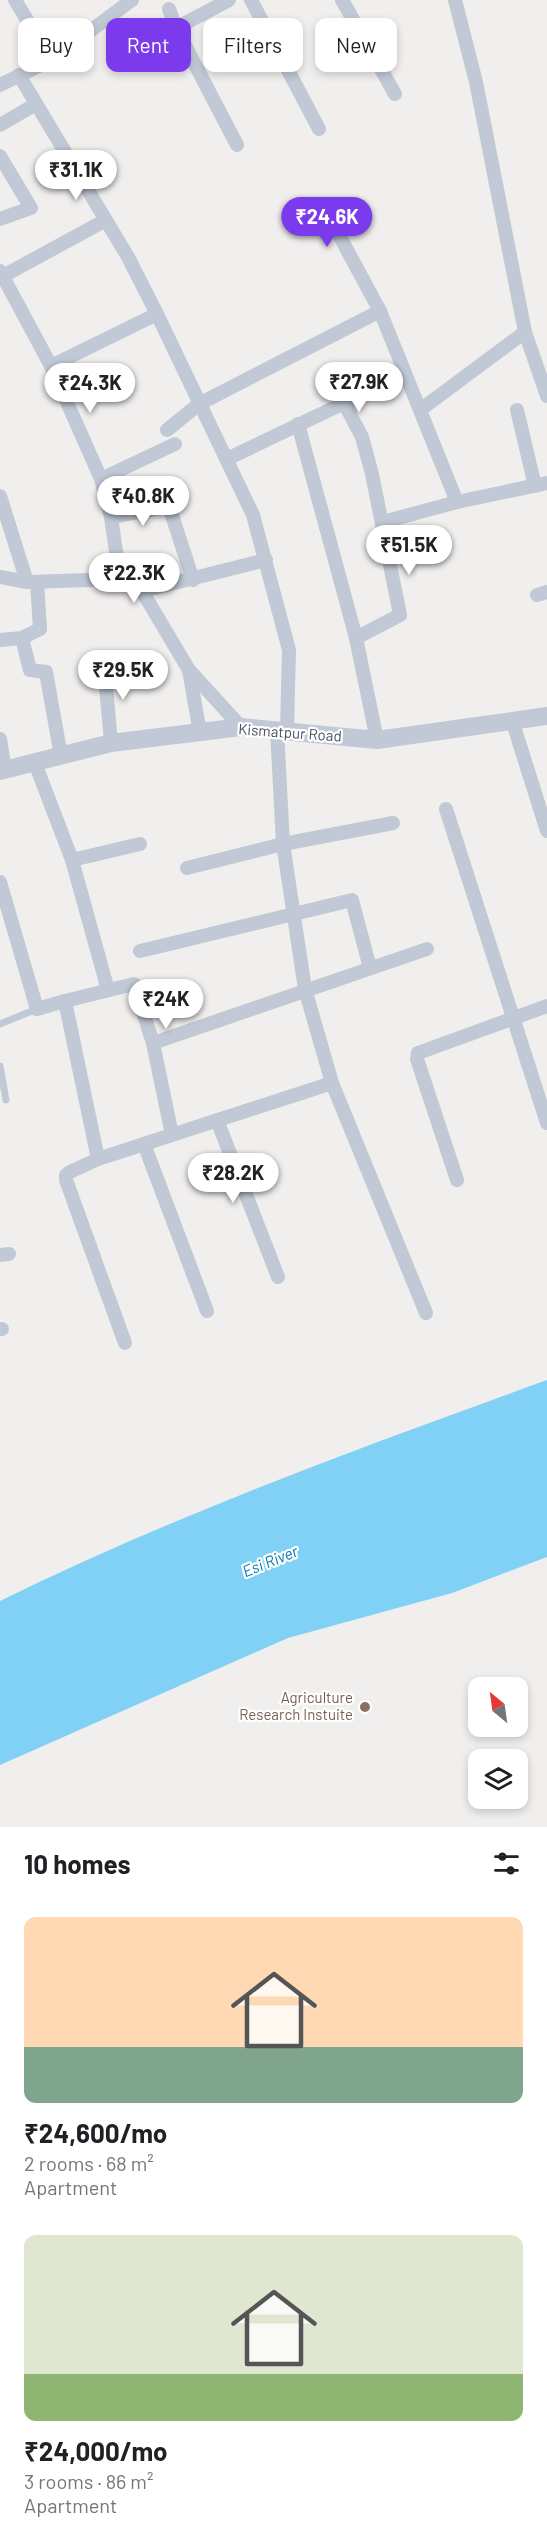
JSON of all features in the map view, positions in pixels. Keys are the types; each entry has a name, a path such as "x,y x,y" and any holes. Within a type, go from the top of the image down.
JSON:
{"street":[{"path":"15,0 26,18"},
{"path":"94,26 120,5 132,0"},
{"path":"191,20 229,0"},
{"path":"251,0 319,129"},
{"path":"342,0 395,93"},
{"path":"455,0 476,82 525,332 547,396"},
{"path":"168,9 172,18"},
{"path":"191,57 237,146"},
{"path":"0,85 25,72"},
{"path":"19,75 128,257 253,515 289,650 282,730 283,844 305,989 332,1083 426,1313"},
{"path":"0,125 36,104"},
{"path":"0,156 31,208 0,219"},
{"path":"325,209 380,311 457,502"},
{"path":"106,220 2,274 51,366 101,478 111,517 120,579"},
{"path":"167,430 199,404 380,311"},
{"path":"51,366 157,315"},
{"path":"420,410 525,332"},
{"path":"227,459 344,404 404,371"},
{"path":"344,404 362,437 383,522 400,615 356,638"},
{"path":"383,522 457,502 541,484 517,410"},
{"path":"298,424 356,638 377,740"},
{"path":"101,478 175,444"},
{"path":"0,496 32,582 40,629 22,638 0,640"},
{"path":"111,517 169,506 193,580"},
{"path":"142,591 266,560"},
{"path":"0,576 32,582 120,579 142,591 189,670 241,727"},
{"path":"22,638 30,670 46,672 61,756"},
{"path":"111,742 105,674 146,668"},
{"path":"189,670 200,733"},
{"name":"Kismatpur Road","path":"3,770 35,764 111,742 241,727 377,740 547,716"},
{"path":"512,720 547,831"},
{"path":"0,739 3,770"},
{"path":"35,764 72,860 108,990"},
{"path":"446,810 547,1123"},
{"path":"186,868 283,844 393,823"},
{"path":"72,860 140,844"},
{"path":"0,882 37,1009 134,984 153,1043 172,1135"},
{"path":"140,951 294,912 352,900 370,968"},
{"path":"153,1043 427,949"},
{"path":"65,1001 98,1159"},
{"path":"457,1180 417,1059 418,1053 511,1017 547,1006"},
{"path":"125,1343 66,1175 98,1159 332,1083"},
{"path":"218,1120 278,1277"},
{"path":"144,1144 207,1311"}],"lane":[{"path":"0,1024 37,1009"},
{"path":"0,1066 6,1100"}],"water":[{"name":"Esi River","path":"547,1380 547,1557 452,1593 288,1638 0,1765 0,1601 134,1539 270,1483"}],"place":[{"name":"Agriculture Research Instuite","path":"365,1707"}]}
